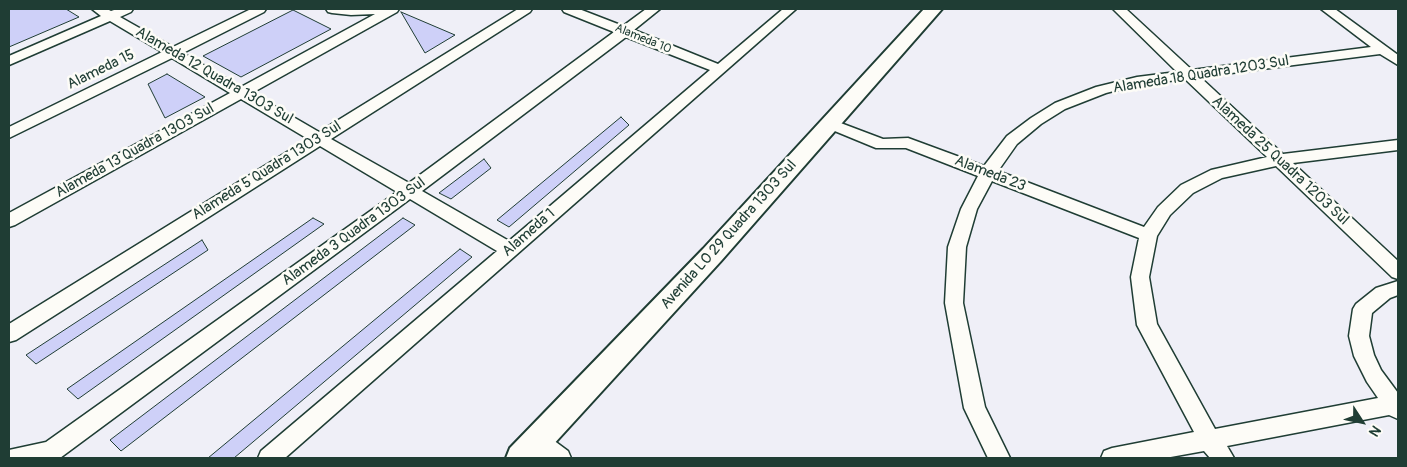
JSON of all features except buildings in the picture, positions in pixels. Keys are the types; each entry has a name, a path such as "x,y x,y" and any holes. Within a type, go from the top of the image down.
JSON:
{"street":[{"path":"9,61 104,12 127,9"},
{"name":"Alameda 15","path":"9,132 260,9"},
{"path":"332,9 351,11 393,9"},
{"name":"Alameda 13 Quadra 1303 Sul","path":"9,222 393,9"},
{"name":"Alameda 5 Quadra 1303 Sul","path":"9,334 526,9"},
{"name":"Alameda 10","path":"568,9 719,69"},
{"name":"Alameda 3 Quadra 1303 Sul","path":"14,458 51,452 410,192 622,31 654,9"},
{"name":"Alameda 1","path":"270,458 790,9"},
{"name":"Avenida LO 29 Quadra 1303 Sul","path":"529,450 712,255 933,9"},
{"name":"Alameda 25 Quadra 1203 Sul","path":"1119,9 1398,272"},
{"path":"1327,9 1398,61"},
{"name":"Alameda 12 Quadra 1303 Sul","path":"104,12 510,250"},
{"name":"Alameda 18 Quadra 1203 Sul","path":"998,458 975,408 954,303 957,248 969,209 988,173 1012,140 1036,121 1060,106 1101,90 1137,81 1186,73 1382,50"},
{"name":"Alameda 23","path":"830,124 882,144 908,143 1148,236"},
{"path":"1223,458 1209,439 1147,325 1140,278 1148,236 1164,211 1188,189 1217,174 1278,160 1398,145"},
{"path":"1112,458 1397,406 1374,376 1364,356 1358,336 1363,309 1383,293 1398,288"},
{"path":"529,450 560,458"}]}
